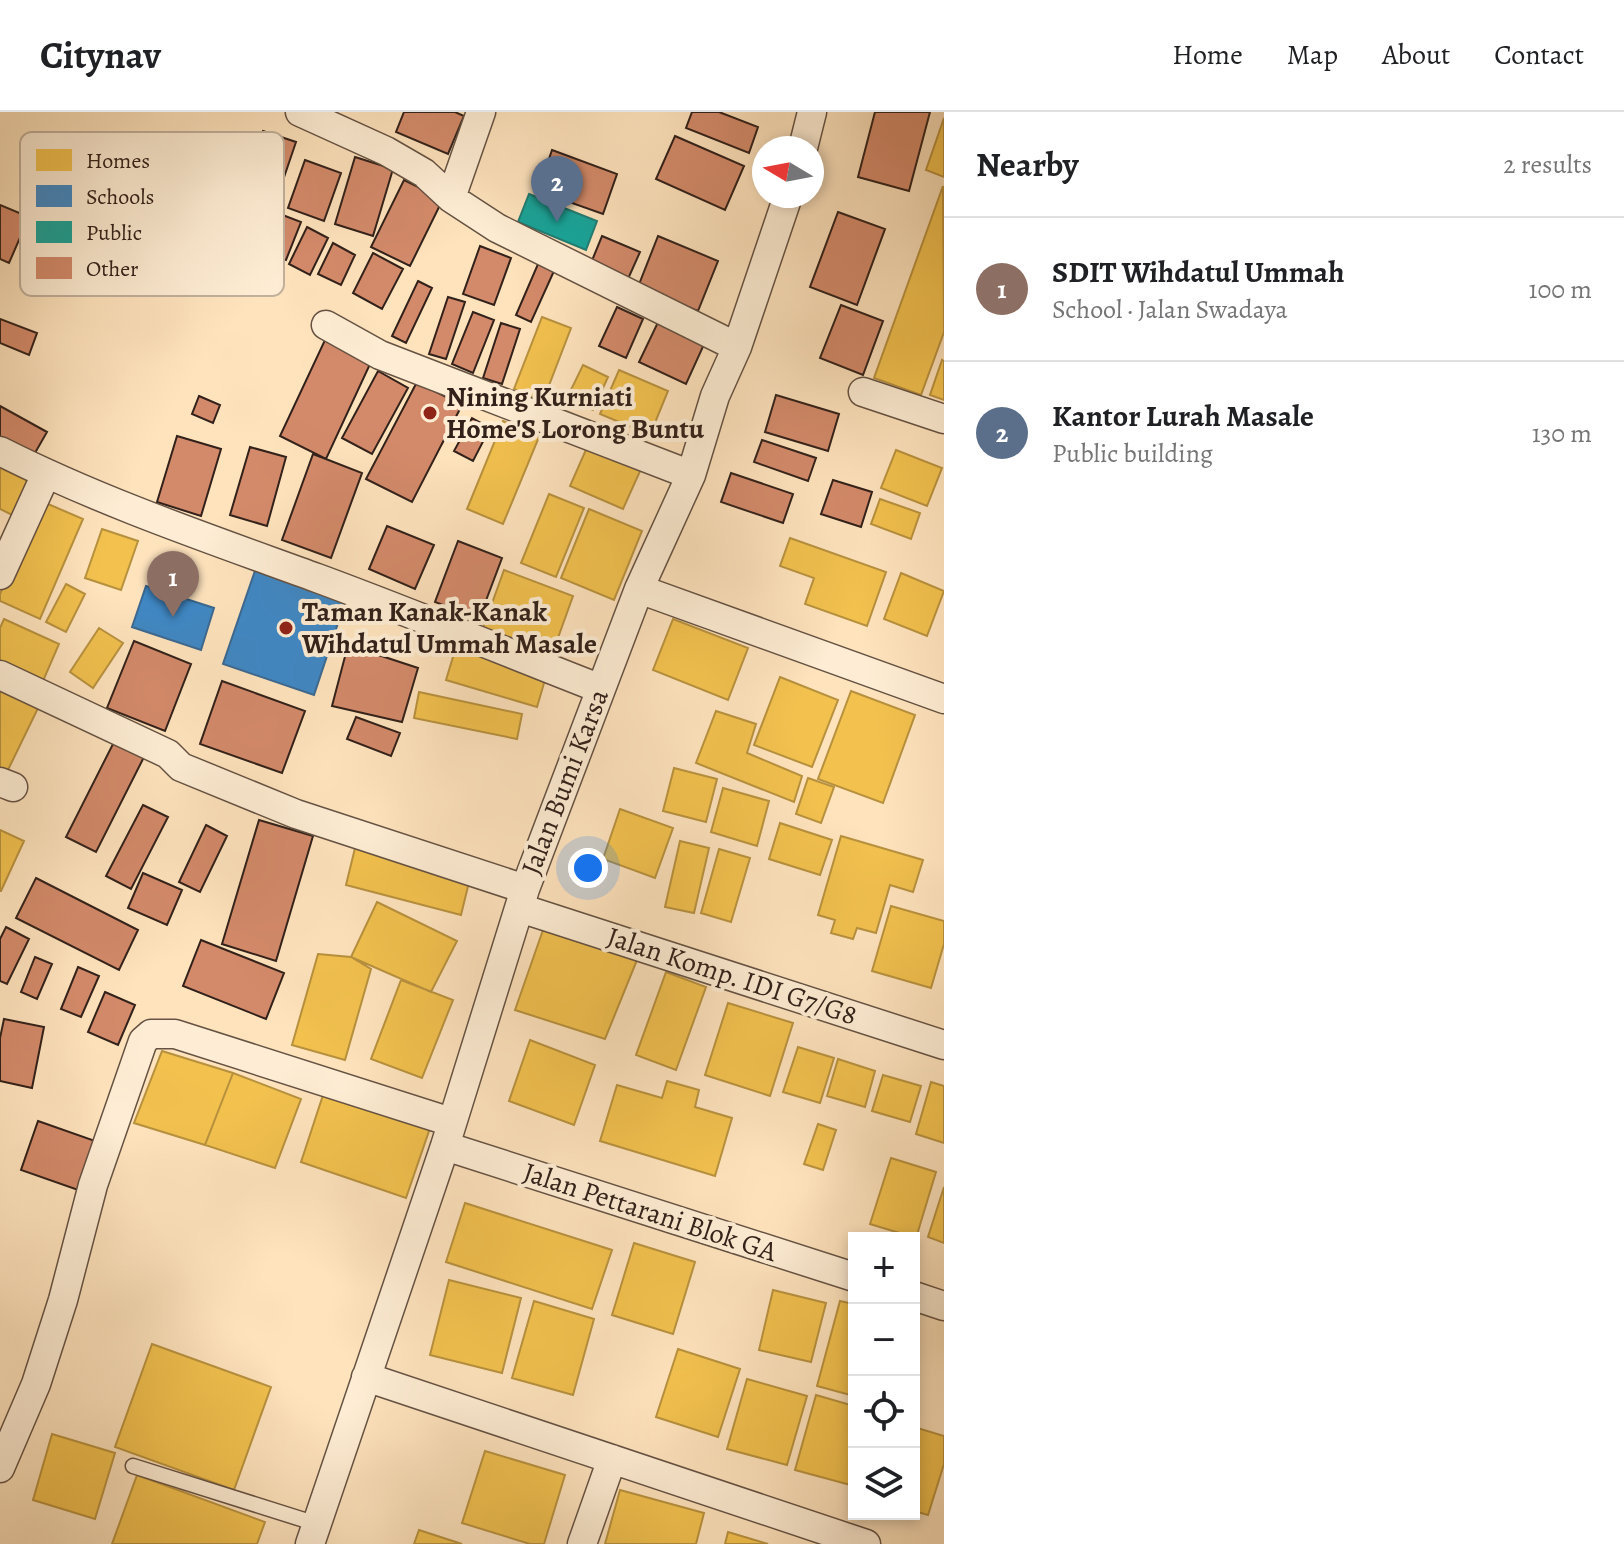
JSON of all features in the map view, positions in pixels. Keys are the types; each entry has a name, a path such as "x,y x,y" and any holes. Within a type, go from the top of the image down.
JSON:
{"street":[{"path":"300,112 386,151 424,173 451,198 497,228 737,347"},
{"path":"451,198 481,112"},
{"path":"806,136 812,112"},
{"name":"Jalan Bumi Karsa","path":"314,1534 448,1134 522,899 639,589 691,475 715,396 737,347 784,208"},
{"path":"326,325 380,355 691,475"},
{"path":"863,392 944,419"},
{"path":"0,451 46,474 601,689"},
{"path":"0,575 46,474"},
{"path":"639,589 944,699"},
{"name":"Jalan Komp. IDI G7/G8","path":"0,675 168,754 181,767 296,814 522,899 944,1045"},
{"name":"Jalan Pettarani Blok GA","path":"0,1468 36,1384 63,1300 93,1185 143,1041 151,1034 175,1034 848,1275"},
{"path":"920,1298 944,1306"},
{"path":"366,1377 853,1542"},
{"path":"582,1544 612,1459"}],"lane":[{"path":"133,1466 314,1534"}],"building: Homes":[{"path":"944,118 944,177 926,170"},
{"path":"943,186 944,332 921,395 874,378"},
{"path":"542,317 571,328 543,401 514,389"},
{"path":"944,361 944,400 930,395"},
{"path":"583,365 608,377 593,410 567,398"},
{"path":"619,370 668,391 650,435 600,414"},
{"name":"Nining Kurniati Home'S Lorong Buntu","path":"417,382 462,405 442,444 397,421"},
{"path":"503,421 539,437 503,524 467,509"},
{"path":"588,445 641,469 623,509 570,486"},
{"path":"896,450 942,468 927,506 881,488"},
{"path":"0,468 28,481 12,515 0,509"},
{"path":"549,494 584,508 556,577 521,563"},
{"path":"880,499 920,513 911,539 871,524"},
{"path":"41,501 83,519 40,619 0,601 0,594"},
{"path":"589,509 642,531 614,600 561,578"},
{"path":"102,529 138,541 121,590 85,578"},
{"path":"790,538 886,572 867,626 805,604 814,578 780,566"},
{"path":"504,570 573,596 550,660 481,634"},
{"path":"901,573 944,591 927,636 884,619"},
{"path":"66,584 85,594 66,632 46,622"},
{"path":"4,619 59,644 43,681 0,662 0,628"},
{"path":"673,619 748,648 728,700 653,670"},
{"path":"99,628 123,643 93,688 70,672"},
{"path":"456,647 547,673 537,707 446,680"},
{"path":"780,677 838,700 812,767 754,745"},
{"path":"0,679 42,700 6,774 0,771"},
{"path":"851,691 915,715 883,803 818,779"},
{"path":"419,692 522,714 517,739 414,718"},
{"path":"716,711 756,724 747,753 802,776 794,802 696,763"},
{"path":"674,768 717,779 706,822 663,811"},
{"path":"808,778 834,787 821,823 796,814"},
{"path":"723,788 769,801 757,846 711,832"},
{"path":"620,809 673,828 655,878 603,859"},
{"path":"780,823 832,840 820,875 769,859"},
{"path":"0,830 24,841 1,891 0,891"},
{"path":"841,836 923,860 913,892 890,885 876,933 857,928 853,939 831,933 835,920 818,915"},
{"path":"680,841 709,848 694,913 665,907"},
{"path":"356,844 471,874 461,915 346,885"},
{"path":"719,849 750,858 731,922 701,913"},
{"path":"377,902 457,941 431,992 351,957"},
{"path":"891,906 944,921 944,944 931,988 872,971"},
{"path":"543,930 637,960 605,1039 515,1010"},
{"path":"318,954 351,957 371,969 345,1060 292,1045"},
{"path":"666,972 706,987 676,1070 636,1055"},
{"path":"401,980 453,1000 422,1078 371,1059"},
{"path":"728,1003 793,1023 770,1096 705,1075"},
{"path":"530,1040 595,1065 574,1125 509,1101"},
{"path":"798,1047 834,1058 820,1103 783,1092"},
{"path":"162,1051 233,1073 205,1145 134,1123"},
{"path":"838,1059 875,1071 865,1107 827,1096"},
{"path":"233,1073 301,1099 275,1168 205,1145"},
{"path":"883,1075 921,1086 910,1122 872,1111"},
{"path":"667,1081 699,1090 695,1107 732,1118 715,1176 600,1141 617,1085 662,1098"},
{"path":"931,1082 944,1086 944,1143 916,1134"},
{"path":"324,1092 430,1128 406,1198 301,1162"},
{"path":"818,1124 836,1130 823,1170 804,1164"},
{"path":"891,1158 936,1172 918,1232 896,1232 870,1224"},
{"path":"944,1187 944,1243 928,1237"},
{"path":"465,1203 612,1250 592,1309 446,1262"},
{"path":"634,1243 695,1262 673,1334 612,1315"},
{"path":"449,1280 521,1298 502,1373 430,1355"},
{"path":"773,1290 826,1303 811,1362 759,1350"},
{"path":"534,1301 594,1319 573,1395 512,1378"},
{"path":"840,1301 848,1303 848,1394 817,1386"},
{"path":"152,1344 271,1387 234,1490 115,1447"},
{"path":"678,1349 740,1369 718,1437 656,1417"},
{"path":"747,1379 807,1396 787,1465 727,1449"},
{"path":"816,1395 848,1404 848,1484 795,1470"},
{"path":"920,1429 944,1436 944,1464 928,1515 920,1513"},
{"path":"52,1434 115,1453 95,1519 33,1500"},
{"path":"485,1451 565,1475 544,1544 530,1544 462,1523"},
{"path":"137,1475 265,1522 257,1544 112,1544"},
{"path":"620,1490 704,1513 696,1544 605,1544"},
{"path":"419,1530 462,1544 414,1544"},
{"path":"728,1532 768,1544 725,1544"}],"building: Schools":[{"name":"Taman Kanak-Kanak Wihdatul Ummah Masale","path":"258,562 348,593 314,695 223,664"},
{"path":"146,586 214,608 201,650 132,627"}],"building: Public":[{"path":"529,194 597,221 586,250 518,222"}],"building: Other":[{"path":"404,112 455,112 464,116 448,154 396,132"},
{"path":"692,112 719,112 758,127 755,136 752,136 749,153 686,128"},
{"path":"875,112 930,112 909,191 858,177"},
{"path":"675,136 744,166 725,210 656,179"},
{"path":"284,138 296,142 284,177"},
{"path":"552,150 617,174 603,214 538,191"},
{"path":"355,157 393,169 373,236 335,224"},
{"path":"305,160 341,173 324,221 288,208"},
{"path":"404,180 443,199 410,266 371,247"},
{"path":"0,205 20,213 20,238 9,263 0,259"},
{"path":"838,212 885,229 857,305 810,287"},
{"path":"284,216 301,222 284,259"},
{"path":"307,227 328,238 310,275 289,264"},
{"path":"602,236 640,252 628,279 591,263"},
{"path":"658,236 718,261 698,311 638,287"},
{"path":"333,243 355,255 341,285 318,274"},
{"path":"480,246 511,258 494,305 463,294"},
{"path":"373,253 403,269 382,309 353,293"},
{"path":"538,264 554,271 531,322 516,315"},
{"path":"418,281 432,288 406,343 392,336"},
{"path":"448,297 465,302 446,359 429,354"},
{"path":"841,305 883,321 863,375 820,358"},
{"path":"617,307 643,319 626,358 599,346"},
{"path":"473,312 494,320 473,373 452,364"},
{"path":"660,318 706,340 686,384 639,362"},
{"path":"0,319 37,333 29,355 0,343"},
{"path":"501,323 520,329 502,384 483,378"},
{"path":"325,340 371,362 326,459 280,436"},
{"path":"378,371 408,388 372,454 342,438"},
{"path":"417,382 462,405 412,502 366,479"},
{"path":"776,395 839,414 828,451 765,432"},
{"path":"199,396 220,405 213,423 192,414"},
{"path":"0,406 47,432 31,460 0,443"},
{"path":"472,418 490,428 473,461 454,451"},
{"path":"177,436 221,449 201,516 157,502"},
{"path":"762,440 816,458 808,481 754,462"},
{"path":"250,447 286,457 267,526 230,515"},
{"path":"313,454 362,473 331,558 282,540"},
{"path":"731,473 793,494 783,523 721,502"},
{"path":"833,480 872,492 861,527 821,514"},
{"path":"387,526 434,545 415,589 369,569"},
{"path":"458,541 502,558 479,619 435,602"},
{"path":"134,641 191,664 165,731 107,708"},
{"path":"348,645 418,668 402,722 332,706"},
{"path":"222,681 305,711 282,773 200,744"},
{"path":"356,717 400,733 391,756 347,739"},
{"path":"114,742 144,757 96,852 66,837"},
{"path":"143,805 168,817 131,889 106,876"},
{"path":"259,820 313,836 276,961 222,944"},
{"path":"206,825 227,836 200,892 179,882"},
{"path":"143,873 182,890 167,925 128,908"},
{"path":"36,878 138,930 119,970 16,918"},
{"path":"6,927 29,939 7,984 0,981 0,939"},
{"path":"201,940 284,973 266,1019 183,986"},
{"path":"35,957 52,964 37,999 21,992"},
{"path":"78,967 99,976 81,1017 61,1009"},
{"path":"105,992 135,1005 118,1045 88,1032"},
{"path":"4,1019 44,1027 32,1088 0,1081 0,1038"},
{"path":"38,1121 98,1142 81,1191 21,1170"}],"place":[{"name":"Kantor Lurah Masale","path":"557,222"},
{"name":"Nining Kurniati Home'S Lorong Buntu","path":"430,413"},
{"name":"SDIT Wihdatul Ummah","path":"173,617"},
{"name":"Taman Kanak-Kanak Wihdatul Ummah Masale","path":"286,628"}]}
